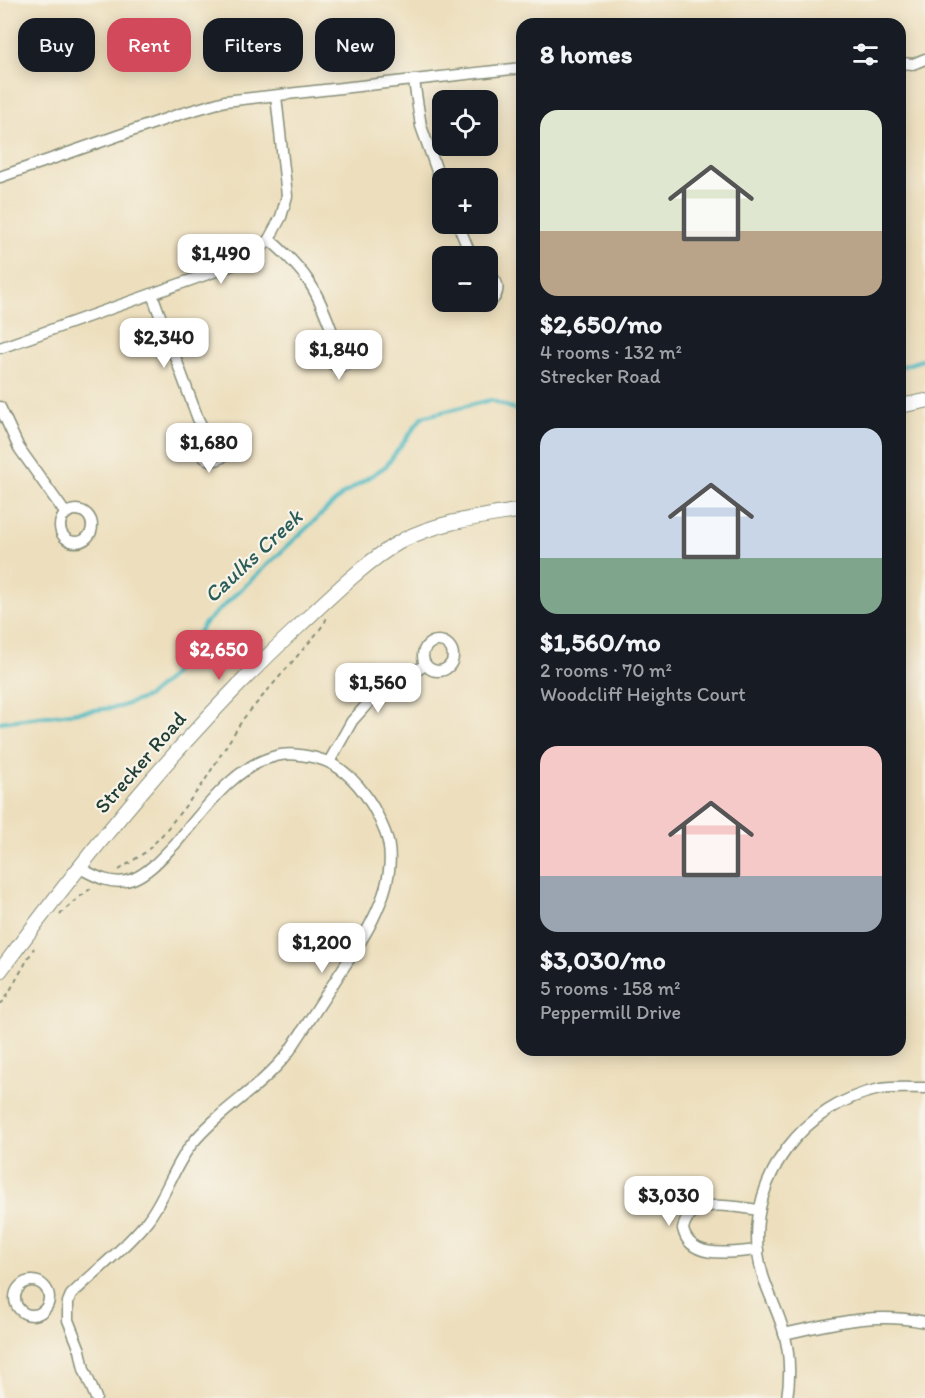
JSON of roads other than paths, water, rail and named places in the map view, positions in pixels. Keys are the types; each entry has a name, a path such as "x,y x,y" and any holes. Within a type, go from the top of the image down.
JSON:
{"street":[{"path":"906,65 922,59"},
{"path":"0,177 180,114 225,101 516,69"},
{"path":"414,81 421,126 436,168"},
{"path":"0,348 233,265 256,254 269,239 281,217 286,196 276,96"},
{"path":"269,239 306,275 318,295 334,337"},
{"path":"152,294 198,419 205,432"},
{"path":"906,405 925,401"},
{"path":"0,406 19,448 66,514"},
{"name":"Strecker Road","path":"0,971 78,867 166,762 235,687 327,600 384,552 404,540 431,528 516,511"},
{"path":"329,762 352,721 370,701 425,665"},
{"path":"78,867 104,880 115,882 132,879 150,868 233,779 252,765 278,755 301,755 329,762 349,776 365,793 378,815 386,836 389,857 388,877 381,904 368,930 288,1053 275,1070 222,1112 190,1146 149,1220 120,1251 71,1295 67,1310 68,1320 96,1398"},
{"path":"787,1398 790,1367 784,1334 765,1284 758,1250 759,1210 766,1185 778,1159 796,1136 813,1120 848,1099 864,1093 899,1087 925,1088"},
{"path":"758,1250 732,1252 698,1250 688,1243 683,1229 688,1215 700,1207 759,1210"},
{"path":"48,1304 67,1310"},
{"path":"784,1334 835,1322 871,1317 925,1322"}],"waterway":[{"name":"Caulks Creek","path":"906,365 925,359"},
{"name":"Caulks Creek","path":"0,722 119,707 147,697 172,676 204,624 342,495 386,466 422,417 491,400 516,410"}]}
